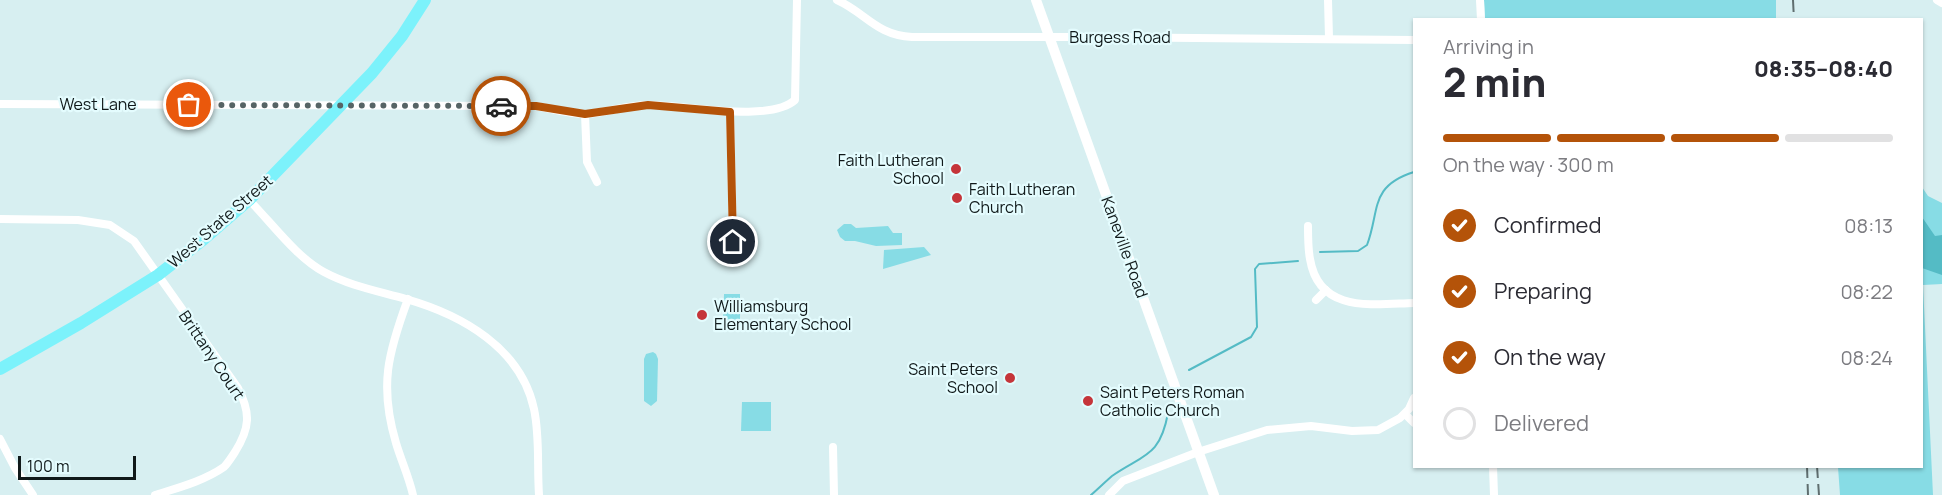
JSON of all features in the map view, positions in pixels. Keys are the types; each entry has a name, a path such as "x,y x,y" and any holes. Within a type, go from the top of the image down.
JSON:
{"main road":[{"name":"West State Street","path":"0,369 81,323 158,275 249,200 372,73 402,36 425,0"},
{"name":"Kaneville Road","path":"1036,0 1214,495"}],"street":[{"name":"West Lane","path":"0,104 536,106 585,114 648,105 730,112 782,107 795,100 797,0"},
{"name":"Burgess Road","path":"837,0 854,9 884,31 903,37 1049,36 1413,40"},
{"path":"1328,0 1329,38"},
{"path":"1480,0 1481,18"},
{"path":"1936,0 1942,3"},
{"path":"730,112 733,242"},
{"path":"585,114 587,162 597,182"},
{"path":"249,200 314,266 347,283 441,310 472,326 507,356 522,376 534,410 539,495"},
{"name":"Brittany Court","path":"0,219 78,220 110,225 134,241 238,388 246,403 248,419 244,438 226,465 213,474 155,495"},
{"path":"1308,226 1310,261 1317,281 1336,299 1356,304 1413,303"},
{"path":"1316,300 1326,290"},
{"path":"408,299 391,345 386,380 388,413 396,445 414,495"},
{"path":"1109,495 1123,481 1198,452 1281,427 1311,426 1371,431 1386,427 1405,414 1413,400"},
{"path":"1405,414 1413,422"},
{"path":"0,439 15,468 33,495"},
{"path":"833,447 834,495"},
{"path":"1493,468 1494,495"}],"shaded area":[{"path":"1484,0 1776,0 1776,18 1485,18"},
{"path":"1923,188 1928,196 1942,203 1942,284 1923,285"},
{"path":"1923,218 1935,236 1942,235 1942,275 1923,268"},
{"path":"844,224 851,224 856,228 888,226 893,233 902,233 902,245 876,246 845,241 837,230"},
{"path":"924,247 931,255 883,269 884,250"},
{"path":"1923,285 1933,495 1840,495 1838,468 1923,468"},
{"path":"724,294 740,294 740,328 723,328"},
{"path":"653,352 658,359 657,401 651,406 644,401 644,359 646,354"},
{"path":"742,402 771,402 771,431 741,431"}],"waterway":[{"path":"1320,252 1358,251 1367,245 1383,192 1400,178 1413,172"},
{"path":"1189,370 1251,337 1257,327 1255,269 1259,264 1298,261"},
{"path":"1091,495 1112,476 1149,453 1160,438 1168,413"}],"railway":[{"path":"1793,0 1794,18"},
{"path":"1807,468 1808,495"},
{"path":"1817,468 1819,495"}],"way so far":[{"path":"189,105 501,106"}],"place":[{"name":"Faith Lutheran School","path":"956,169"},
{"name":"Faith Lutheran Church","path":"957,198"},
{"name":"Williamsburg Elementary School","path":"702,315"},
{"name":"Saint Peters School","path":"1010,378"},
{"name":"Saint Peters Roman Catholic Church","path":"1088,401"}],"route":[{"path":"501,106 536,106 585,114 648,105 730,112 733,242"}]}
